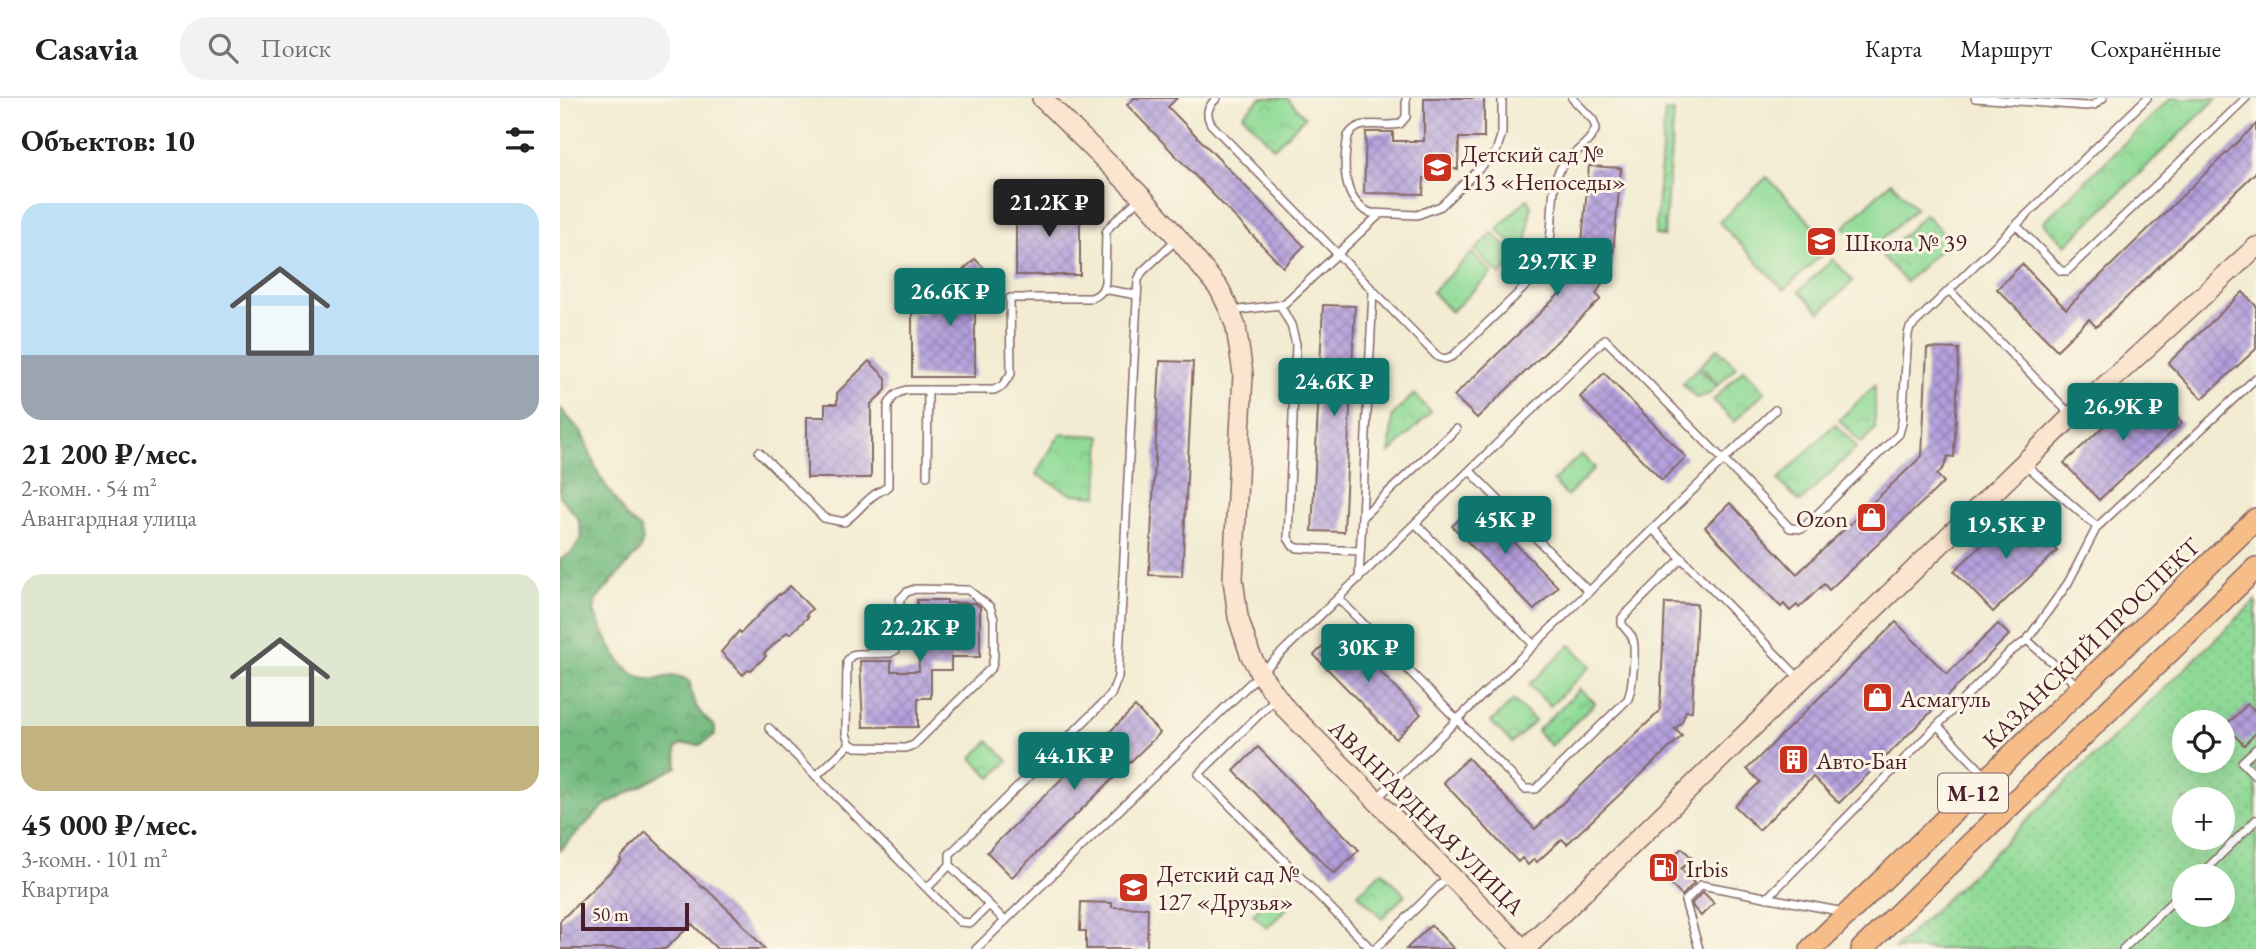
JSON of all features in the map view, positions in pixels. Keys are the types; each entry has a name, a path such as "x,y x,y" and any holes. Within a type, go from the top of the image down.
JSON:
{"main road":[{"name":"КАЗАНСКИЙ ПРОСПЕКТ","path":"1811,949 2256,519"},
{"name":"М-12","path":"1862,949 2256,568"}],"street":[{"name":"АВАНГАРДНАЯ УЛИЦА","path":"1042,98 1142,197 1220,290 1230,311 1236,327 1243,374 1233,579 1238,617 1250,654 1261,675 1277,698 1524,949 2023,462 2256,247"}],"lane":[{"path":"1217,98 1209,108 1208,118 1211,124 1438,357 1445,359 1453,356 1535,277 1544,265 1549,247 1557,175 1565,162 1592,136 1596,128 1593,120 1572,98"},
{"path":"1406,98 1406,117 1400,124 1357,126 1350,132 1347,140 1348,192 1364,211 1417,215 1441,206 1496,152 1502,133 1502,98"},
{"path":"1975,98 2086,106 2094,105 2103,98"},
{"path":"976,949 1605,339 1790,528 1802,530 1899,434 1908,332 2147,98"},
{"path":"2016,225 2060,271 2067,271 2245,98"},
{"path":"759,452 824,518 844,523 875,494 888,486 888,406 892,398 898,392 906,390 994,390 1002,387 1011,374 1010,298 1097,296 1103,289 1106,232 1142,197"},
{"path":"1230,311 1280,305 1290,299 1380,214"},
{"path":"1005,921 950,865 949,858 952,850 1111,695 1117,682 1138,280 1142,272 1178,238"},
{"path":"1103,289 1137,295"},
{"path":"1949,290 2071,416"},
{"path":"1359,579 1373,291"},
{"path":"1280,305 1291,325 1296,344 1288,538 1293,546 1298,548 1360,551"},
{"path":"1767,898 2009,653 2026,640 2068,583 2097,527 2256,378"},
{"path":"928,390 928,476"},
{"path":"1376,799 1776,410"},
{"path":"1362,516 1456,429"},
{"path":"2023,462 2097,527"},
{"path":"1470,471 1589,592"},
{"path":"1416,524 1534,645"},
{"path":"1653,529 1800,679"},
{"path":"1339,599 1525,789 1536,789 1628,699 1634,644 1622,624 1622,618 1682,558"},
{"path":"915,589 963,589 972,592 990,607 994,619 992,667 914,745 905,748 861,748 850,744 846,734 846,661 852,655 890,653 896,650 898,605 903,595 915,589"},
{"path":"2026,640 2081,689"},
{"path":"1277,698 1199,774 1373,949 1451,874"},
{"path":"1938,726 1988,779"},
{"path":"769,728 963,923 971,923 989,905"},
{"path":"816,776 850,744"},
{"path":"2256,749 2242,762 2256,776"},
{"path":"2211,864 2256,820"},
{"path":"926,888 950,865"},
{"path":"1699,949 1685,901 1701,885 1848,913"},
{"path":"2123,949 2172,902"}],"green space":[{"path":"1261,98 1287,98 1305,117 1274,148 1243,115"},
{"path":"2171,98 2217,98 2066,245 2043,222"},
{"path":"1665,111 1674,112 1664,236 1655,235"},
{"path":"1767,177 1832,245 1784,290 1719,222"},
{"path":"1891,182 1916,208 1869,252 1844,227"},
{"path":"1527,199 1531,206 1526,248 1521,254 1497,229"},
{"path":"1925,214 1950,240 1906,282 1882,256"},
{"path":"1493,233 1517,258 1500,275 1475,250"},
{"path":"1472,253 1492,273 1451,312 1432,292"},
{"path":"1833,259 1853,281 1820,312 1799,291"},
{"path":"1718,348 1736,367 1718,385 1700,366"},
{"path":"1698,368 1717,386 1709,394 1696,398 1682,383"},
{"path":"1744,369 1765,391 1734,422 1713,400"},
{"path":"1875,385 1875,429 1861,443 1839,420"},
{"path":"1414,394 1431,412 1390,453 1392,416"},
{"path":"560,408 582,433 599,475 627,518 640,528 643,540 640,550 596,600 594,611 604,634 617,657 628,669 642,678 678,676 690,682 692,696 701,713 715,727 715,735 700,745 683,744 676,748 677,767 605,805 560,850 560,560 572,552 582,537 579,520 560,496"},
{"path":"1835,424 1857,447 1800,502 1778,480"},
{"path":"1060,434 1101,436 1098,496 1071,494 1036,474"},
{"path":"1581,454 1595,468 1567,496 1553,481"},
{"path":"2256,600 2256,949 1894,949"},
{"path":"1570,645 1591,666 1550,706 1529,685"},
{"path":"1580,689 1595,703 1551,746 1537,731"},
{"path":"1514,700 1535,721 1512,743 1491,722"},
{"path":"989,741 1008,761 991,778 972,758"},
{"path":"1382,871 1405,895 1382,918 1358,894"},
{"path":"1276,891 1290,905 1267,928 1253,914"}],"building":[{"path":"1134,98 1177,98 1168,107 1304,246 1283,267 1127,105"},
{"path":"1424,98 1484,98 1484,138 1459,138 1458,169 1435,169 1435,178 1424,178 1423,194 1364,193 1366,132 1393,132 1393,141 1424,141"},
{"path":"2256,124 2256,172 2096,327 2089,319 2057,350 1997,289 2022,264 2066,309"},
{"path":"1589,166 1621,168 1611,275 1607,275 1596,294 1601,299 1477,418 1454,396 1579,275"},
{"path":"1031,200 1080,200 1080,275 1016,275 1016,212 1031,212"},
{"path":"975,259 991,275 991,287 975,303 975,377 912,377 912,313 926,313 926,303 942,303 942,290"},
{"path":"2243,292 2256,306 2256,349 2202,399 2168,363"},
{"path":"1323,305 1355,306 1344,532 1312,531"},
{"path":"1927,348 1959,349 1954,457 1948,456 1937,475 1944,482 1829,590 1824,584 1799,608 1797,605 1790,611 1784,604 1781,607 1705,527 1730,503 1797,574 1922,456"},
{"path":"869,361 886,378 886,390 871,404 871,478 807,478 807,417 825,417 825,404 837,404 837,393"},
{"path":"1160,361 1193,362 1182,576 1149,575"},
{"path":"1604,373 1686,457 1662,480 1580,397"},
{"path":"2147,386 2182,423 2099,500 2064,463"},
{"path":"1476,503 1558,587 1534,610 1452,526"},
{"path":"2018,510 2057,551 1993,612 1954,571"},
{"path":"790,586 812,609 806,615 808,617 790,634 787,632 764,654 766,656 743,675 721,652 739,631 741,633"},
{"path":"917,600 975,603 980,607 980,657 951,657 951,670 931,670 931,698 918,698 918,727 863,727 860,661 891,661 891,671 919,671"},
{"path":"1665,603 1697,604 1692,711 1686,711 1682,722 1675,729 1682,736 1567,844 1562,839 1537,862 1534,859 1528,865 1522,858 1518,862 1443,782 1468,758 1535,829 1660,711"},
{"path":"1896,622 1947,674 1998,624 2009,635 1839,803 1813,777 1759,830 1735,806 1760,782 1747,769"},
{"path":"1340,630 1421,714 1396,739 1314,655"},
{"path":"2248,704 2256,712 2256,733 2244,745 2235,736 2235,716"},
{"path":"1135,707 1160,733 1012,877 987,852"},
{"path":"1258,747 1359,850 1334,874 1234,771"},
{"path":"646,832 736,917 765,949 717,949 692,924 665,949 560,949 560,921 621,861 624,854"},
{"path":"1682,848 1692,858 1681,869 1694,883 1682,896 1658,871"},
{"path":"1703,892 1714,903 1701,916 1692,903"},
{"path":"1081,902 1112,903 1112,907 1148,908 1147,949 1086,949 1086,931 1080,931"},
{"path":"1431,925 1454,949 1406,949"}],"place":[{"name":"Детский сад № 113 «Непоседы»","path":"1438,167"},
{"name":"Школа № 39","path":"1822,242"},
{"name":"Ozon","path":"1871,518"},
{"name":"Асмагуль","path":"1877,698"},
{"name":"Авто-Бан","path":"1793,760"},
{"name":"Irbis","path":"1663,868"},
{"name":"Детский сад № 127 «Друзья»","path":"1134,887"}]}
